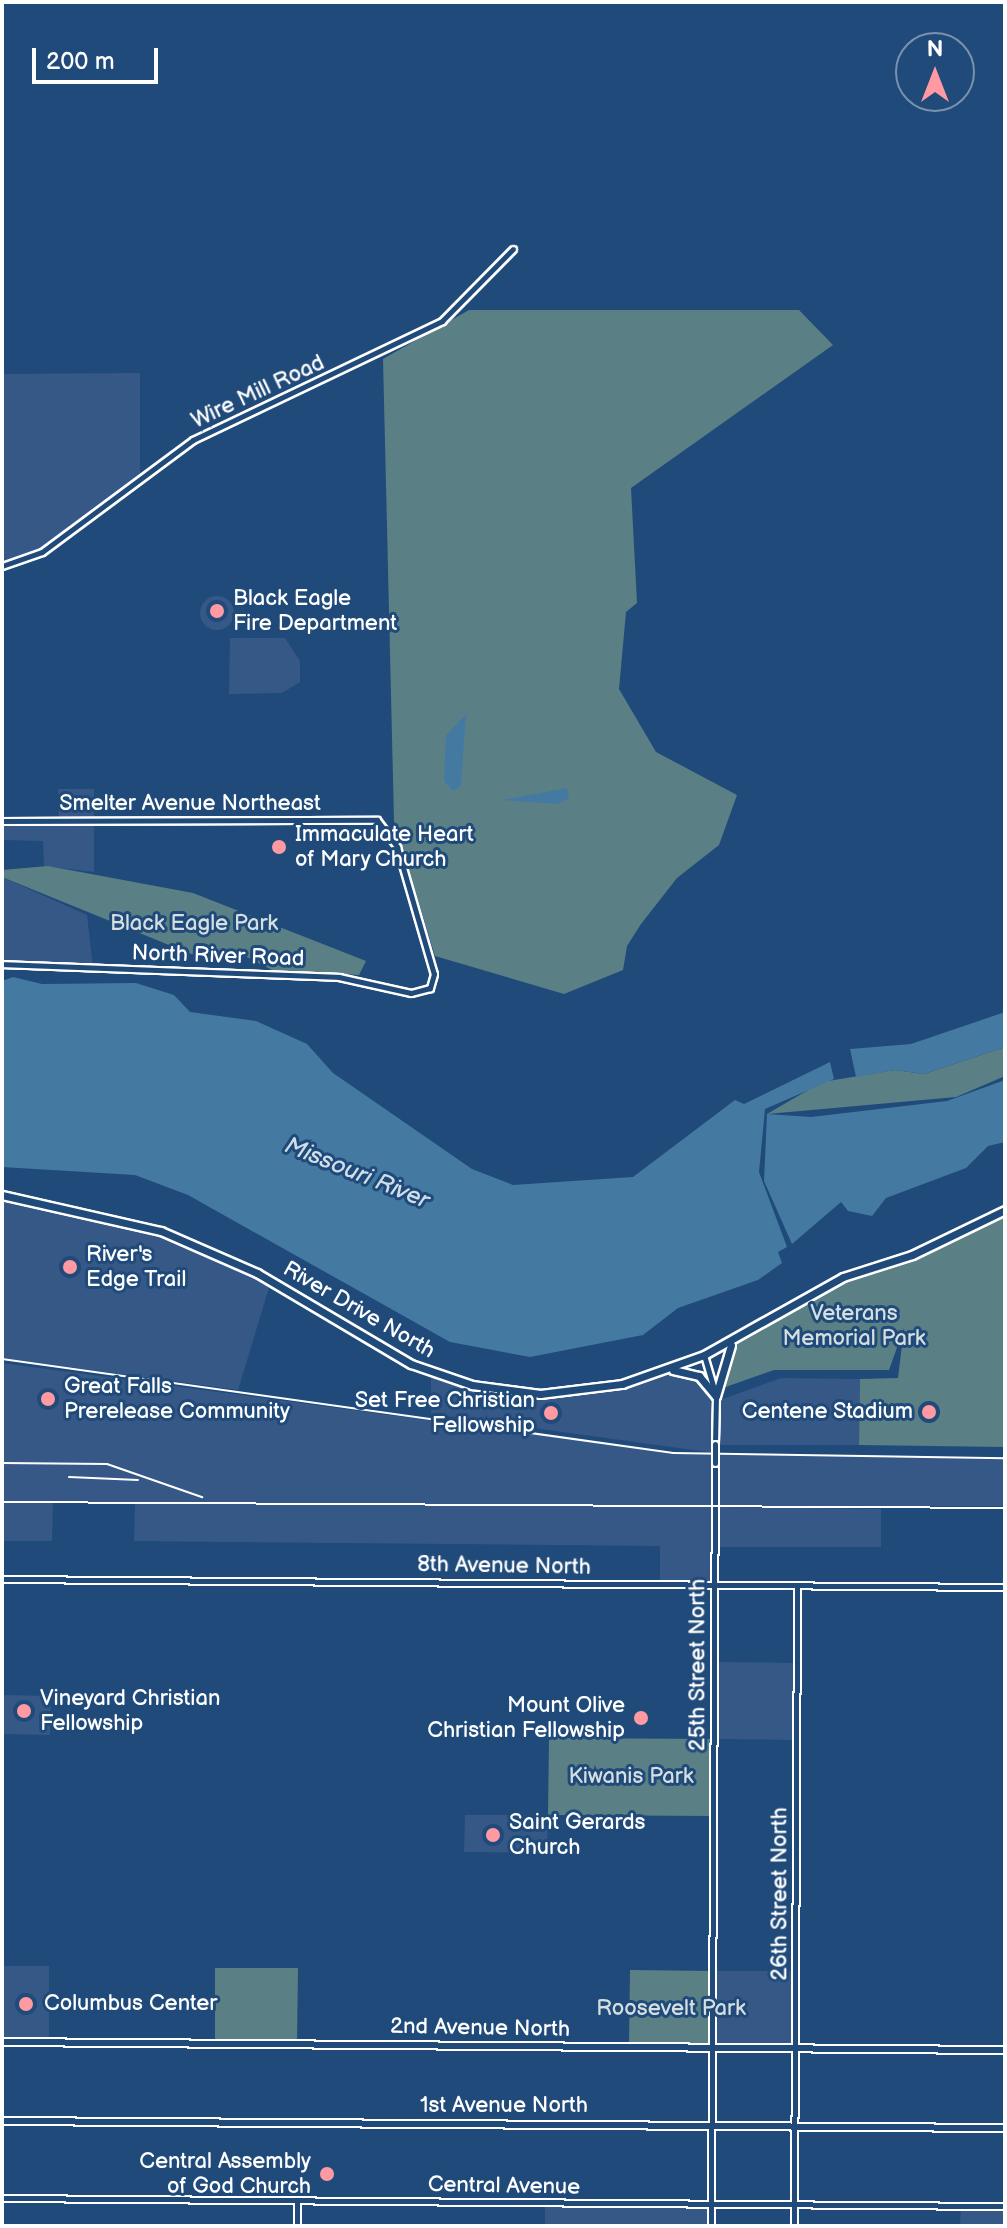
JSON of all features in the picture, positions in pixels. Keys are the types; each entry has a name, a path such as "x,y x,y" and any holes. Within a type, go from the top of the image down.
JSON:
{"main road":[{"name":"River Drive North","path":"2,1195 105,1215 205,1249 450,1380 562,1394 665,1370 732,1344 843,1277 912,1255 1005,1210"},
{"path":"665,1370 692,1372 716,1396 732,1344"},
{"name":"2nd Avenue North","path":"2,2042 1005,2050"},
{"name":"1st Avenue North","path":"2,2121 1005,2128"}],"street":[{"name":"Wire Mill Road","path":"2,566 14,564 56,542 193,440 442,321 513,249"},
{"name":"Smelter Avenue Northeast","path":"2,821 377,820 397,847 434,974 430,988"},
{"name":"North River Road","path":"2,964 339,977 411,993 430,988"},
{"path":"704,1355 716,1396"},
{"name":"25th Street North","path":"711,2226 716,1396"},
{"name":"8th Avenue North","path":"2,1579 1005,1587"},
{"name":"26th Street North","path":"794,2226 797,1585"},
{"name":"Central Avenue","path":"2,2198 1005,2206"},
{"path":"297,2201 297,2226"}],"shaded area":[{"path":"140,373 140,478 42,552 2,566 2,374"},
{"path":"217,596 229,601 234,613 229,625 217,630 205,625 200,613 205,601"},
{"path":"230,638 285,638 300,661 300,682 282,693 229,694"},
{"path":"58,789 94,789 94,872 44,866 43,841 2,840 2,821 59,820"},
{"path":"2,877 87,915 93,967 2,964"},
{"path":"2,1195 161,1231 271,1281 238,1390 2,1358"},
{"path":"2,1363 673,1453 1005,1459 1005,1506 715,1507 881,1509 881,1547 715,1547 714,1585 660,1584 660,1546 134,1541 135,1502 53,1502 52,1541 2,1541"},
{"path":"665,1370 692,1372 716,1396 715,1453 431,1414 431,1373 498,1391 582,1392"},
{"path":"781,1378 860,1379 859,1445 719,1445 720,1400"},
{"path":"714,1662 796,1663 796,1740 714,1739"},
{"path":"2,1695 51,1696 50,1735 2,1734"},
{"path":"465,1815 548,1815 547,1853 464,1852"},
{"name":"Columbus Center","path":"2,1966 49,1966 49,2043 2,2042"},
{"path":"713,1971 796,1971 795,2049 712,2048"},
{"path":"545,2203 712,2204 711,2226 545,2226"},
{"path":"961,2205 1005,2206 1005,2226 960,2226"}],"green space":[{"path":"469,310 799,310 833,345 631,488 637,603 626,612 619,689 656,752 737,795 719,845 677,878 641,924 627,946 623,970 564,994 435,956 394,821 383,359"},
{"name":"Black Eagle Park","path":"48,866 193,893 366,961 359,975 272,970 245,956 191,954 2,877 2,870"},
{"path":"1005,1047 1005,1076 956,1097 767,1114 822,1082 895,1070 924,1074"},
{"name":"Veterans Memorial Park","path":"1005,1215 1005,1447 859,1445 860,1379 898,1378 904,1328 889,1370 774,1370 720,1389 737,1343 827,1288 915,1258"},
{"name":"Kiwanis Park","path":"549,1738 714,1739 714,1816 548,1815"},
{"path":"215,1968 298,1968 297,2044 215,2044"},
{"name":"Roosevelt Park","path":"630,1970 713,1971 712,2048 629,2048"}],"water":[{"path":"466,714 461,786 453,791 444,781 446,735"},
{"path":"567,788 569,798 558,804 502,800"},
{"name":"Missouri River","path":"13,977 42,984 136,983 174,995 190,1012 256,1021 307,1044 333,1073 472,1169 513,1185 633,1177 735,1100 744,1104 830,1062 834,1079 765,1109 759,1172 787,1247 778,1252 782,1263 758,1280 678,1308 643,1335 530,1357 450,1342 188,1195 135,1175 2,1167 2,981"},
{"path":"1005,1012 1005,1047 924,1074 895,1070 856,1077 850,1049 911,1044"},
{"path":"1005,1080 1005,1142 988,1146 966,1168 886,1198 872,1216 848,1211 841,1202 792,1244 764,1181 767,1114 811,1117 947,1101"}],"railway":[{"path":"2,1359 673,1453 1005,1458"},
{"path":"2,1463 107,1464 202,1497"},
{"path":"69,1477 138,1480"},
{"path":"2,1502 1005,1508"}],"place":[{"name":"Black Eagle Fire Department","path":"217,611"},
{"name":"Immaculate Heart of Mary Church","path":"279,847"},
{"name":"River's Edge Trail","path":"70,1267"},
{"name":"Great Falls Prerelease Community","path":"48,1399"},
{"name":"Centene Stadium","path":"929,1412"},
{"name":"Set Free Christian Fellowship","path":"551,1413"},
{"name":"Vineyard Christian Fellowship","path":"24,1711"},
{"name":"Mount Olive Christian Fellowship","path":"641,1718"},
{"name":"Saint Gerards Church","path":"493,1835"},
{"name":"Columbus Center","path":"26,2004"},
{"name":"Central Assembly of God Church","path":"327,2174"}]}
